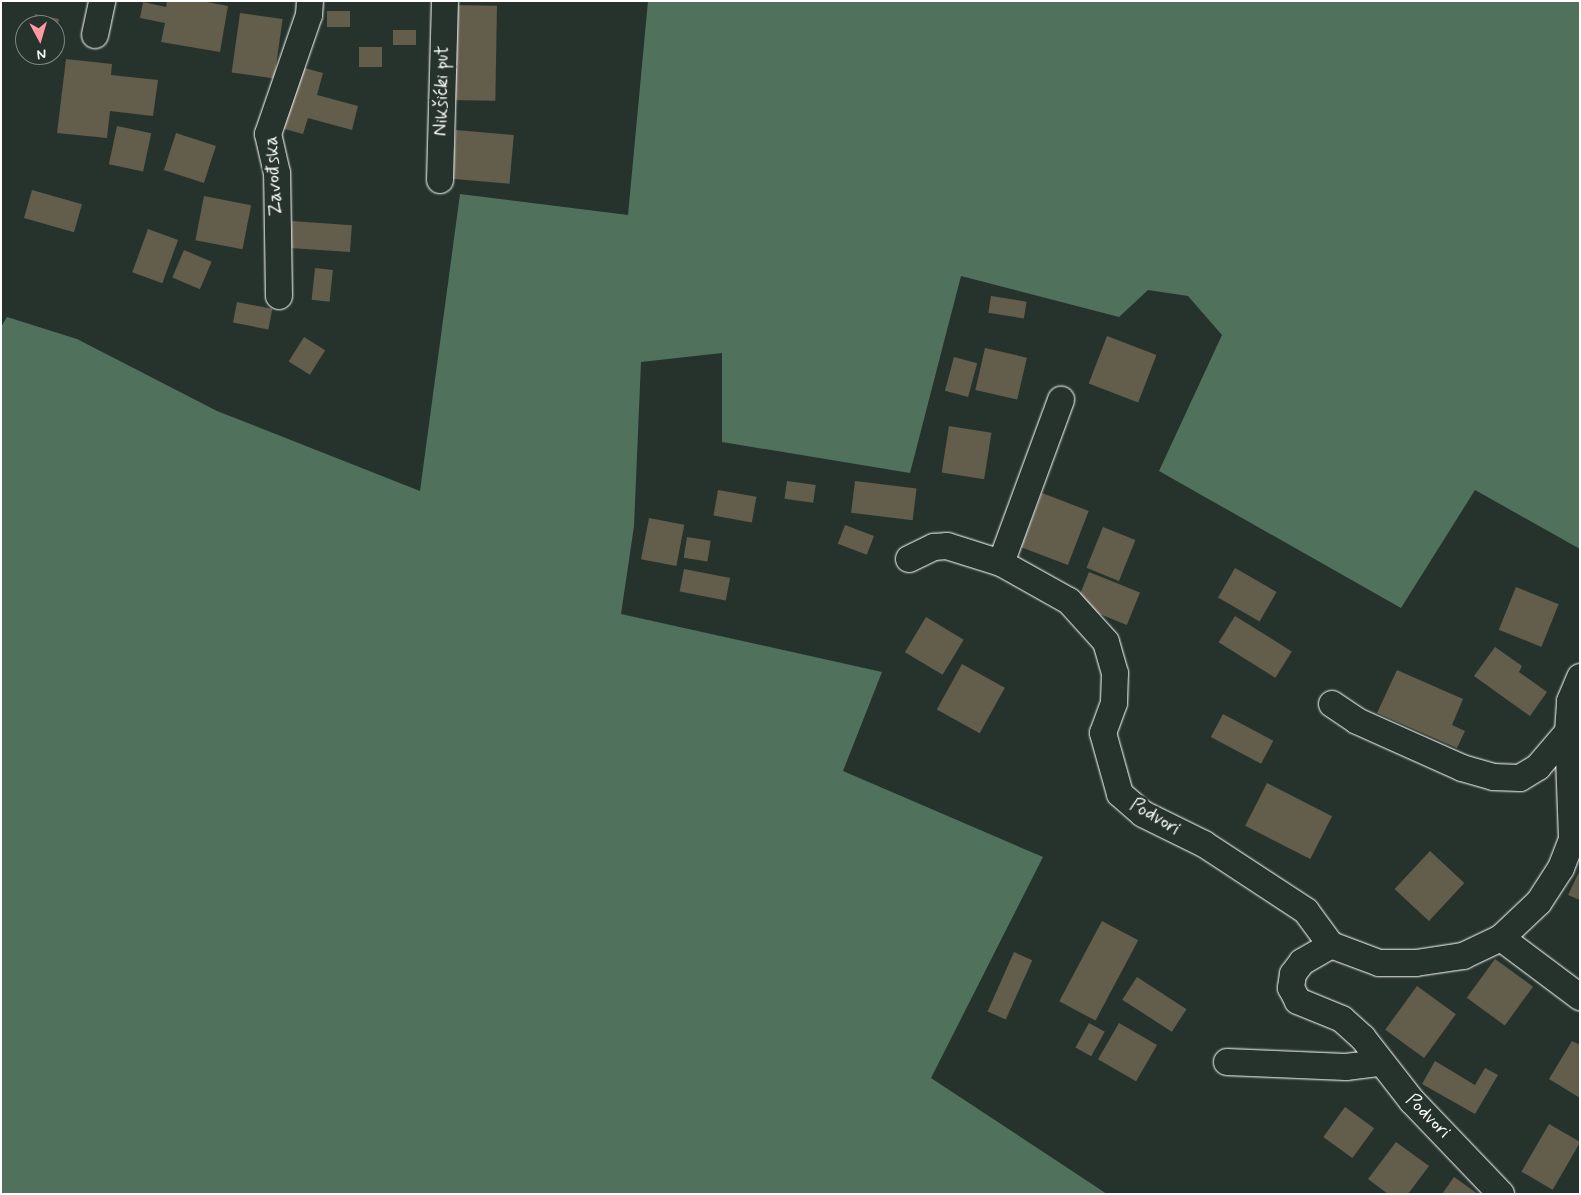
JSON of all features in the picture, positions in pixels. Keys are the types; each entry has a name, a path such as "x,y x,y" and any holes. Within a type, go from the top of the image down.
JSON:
{"street":[{"path":"95,35 102,1"},
{"name":"Zavođska","path":"279,296 277,173 268,134 309,15 310,1"},
{"name":"Nikšićki put","path":"440,180 445,1"},
{"path":"1001,563 1061,400"},
{"name":"Podvori","path":"909,559 934,547 946,546 1001,563 1069,601 1106,642 1115,673 1114,703 1103,734 1120,794 1143,814 1204,844 1306,911 1331,945 1302,962 1293,974 1291,988 1298,1001 1342,1019 1363,1038 1412,1101 1501,1194"},
{"path":"1331,945 1378,963 1416,963 1464,956 1501,938 1539,902 1560,868 1572,839 1574,735 1570,701 1580,677"},
{"path":"1332,704 1357,720 1462,768 1493,777 1520,778 1538,767 1574,735"},
{"path":"1501,938 1580,997"},
{"path":"1227,1062 1346,1067 1380,1062"}],"green space":[{"path":"648,1 1580,1 1580,549 1475,490 1401,608 1159,471 1222,335 1188,296 1148,290 1119,317 961,276 910,473 722,442 722,353 641,362 634,526 621,614 882,672 843,771 1043,857 931,1078 1107,1194 1,1194 1,327 7,317 77,339 217,411 420,491 460,194 628,215"}],"building":[{"path":"167,1 202,1 228,6 220,52 161,42 165,23 140,18 143,2 166,7"},
{"path":"451,5 497,6 495,101 449,100"},
{"path":"327,11 350,11 350,27 327,27"},
{"path":"240,13 283,19 274,78 232,72"},
{"path":"393,30 416,30 416,45 393,45"},
{"path":"359,47 382,47 382,67 359,67"},
{"path":"66,59 112,64 111,75 158,80 153,116 110,111 107,138 57,133"},
{"path":"297,66 323,73 317,95 358,106 352,130 308,118 303,134 281,128"},
{"path":"117,126 151,133 143,171 109,164"},
{"path":"456,130 514,135 510,184 452,179"},
{"path":"176,133 216,146 204,183 164,170"},
{"path":"32,190 82,204 74,232 24,218"},
{"path":"204,196 251,205 243,249 195,240"},
{"path":"292,221 352,225 350,252 290,248"},
{"path":"148,229 178,240 162,283 132,272"},
{"path":"184,250 212,262 200,289 172,278"},
{"path":"315,268 333,270 330,302 312,300"},
{"path":"991,296 1027,302 1024,318 988,313"},
{"path":"237,302 272,309 268,329 233,323"},
{"path":"1107,336 1156,355 1138,403 1089,384"},
{"path":"304,337 325,350 310,375 289,362"},
{"path":"985,348 1027,358 1017,400 975,390"},
{"path":"954,357 977,363 968,397 945,391"},
{"path":"949,426 991,433 984,479 942,472"},
{"path":"787,481 816,485 813,503 784,499"},
{"path":"855,481 917,489 913,520 851,513"},
{"path":"718,490 756,497 752,522 713,516"},
{"path":"1042,493 1089,511 1068,565 1021,547"},
{"path":"649,518 684,525 676,566 641,559"},
{"path":"845,525 874,536 867,555 838,544"},
{"path":"1103,527 1135,540 1119,581 1087,568"},
{"path":"687,537 711,541 707,561 684,558"},
{"path":"1235,568 1277,592 1260,621 1218,597"},
{"path":"684,569 730,578 726,601 680,592"},
{"path":"1089,572 1140,593 1127,625 1076,604"},
{"path":"1516,587 1559,604 1541,647 1499,630"},
{"path":"1235,616 1292,652 1275,678 1219,642"},
{"path":"926,617 964,640 943,675 905,652"},
{"path":"1495,647 1522,666 1519,672 1547,692 1530,716 1474,676"},
{"path":"962,664 1005,688 980,733 937,709"},
{"path":"1397,670 1463,699 1452,725 1465,731 1457,748 1377,713"},
{"path":"1223,714 1273,741 1261,764 1211,737"},
{"path":"1267,783 1332,816 1310,859 1245,826"},
{"path":"1430,851 1464,883 1429,921 1395,889"},
{"path":"1580,870 1580,900 1568,895"},
{"path":"1102,921 1138,940 1095,1021 1059,1001"},
{"path":"1014,952 1032,960 1006,1020 988,1011"},
{"path":"1495,959 1533,987 1505,1025 1467,998"},
{"path":"1137,977 1186,1009 1172,1032 1122,1000"},
{"path":"1417,986 1456,1014 1424,1058 1385,1030"},
{"path":"1089,1023 1105,1032 1091,1056 1075,1047"},
{"path":"1119,1023 1157,1045 1136,1081 1098,1059"},
{"path":"1572,1041 1580,1045 1580,1098 1549,1079"},
{"path":"1435,1061 1475,1085 1485,1068 1498,1075 1475,1114 1422,1084"},
{"path":"1345,1107 1374,1128 1352,1158 1323,1137"},
{"path":"1549,1124 1580,1142 1553,1190 1522,1172"},
{"path":"1396,1142 1429,1166 1408,1194 1388,1194 1368,1179"},
{"path":"1454,1177 1478,1194 1442,1194"}]}
